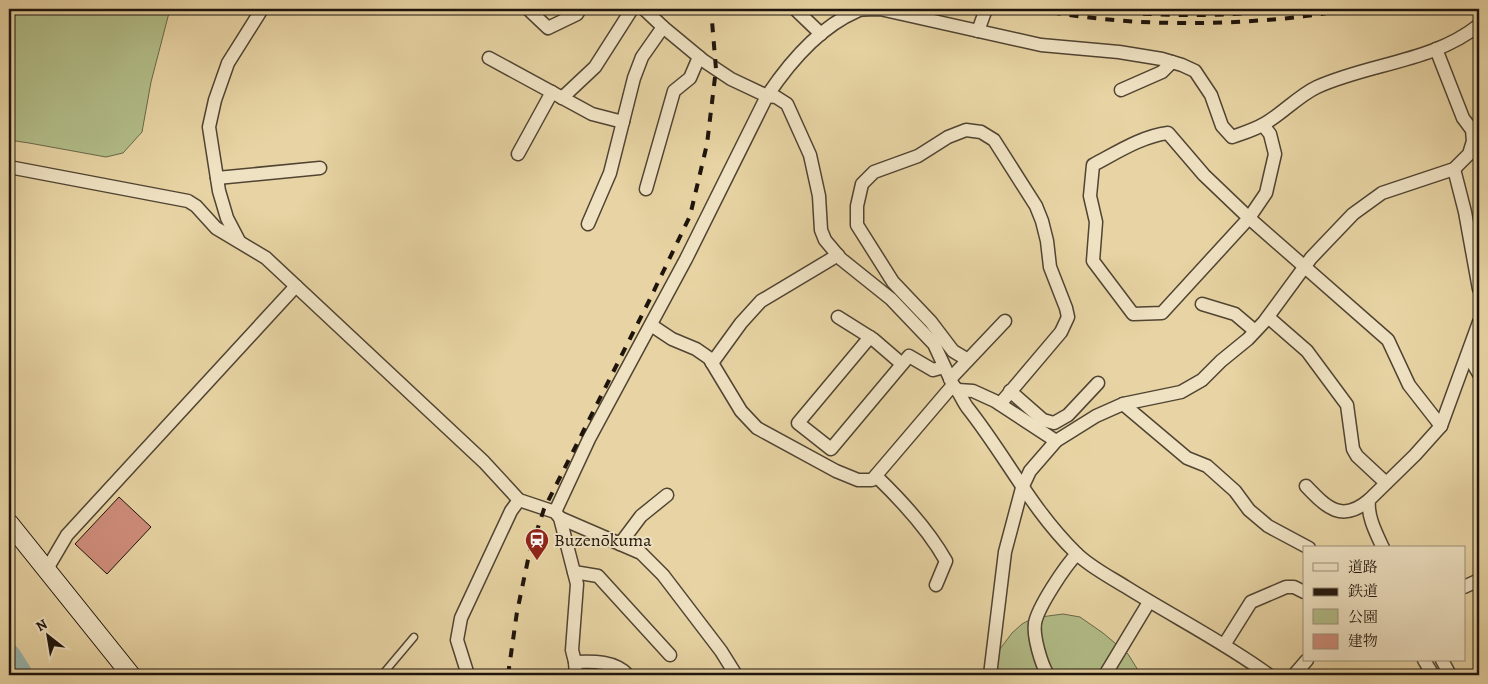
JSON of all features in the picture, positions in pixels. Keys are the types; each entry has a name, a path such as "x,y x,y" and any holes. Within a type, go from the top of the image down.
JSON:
{"main road":[{"path":"9,523 48,569 131,675"}],"street":[{"path":"239,241 227,218 217,178 209,127 215,100 228,63 262,9"},
{"path":"528,9 548,28 577,14 580,9"},
{"path":"518,154 557,95 595,67 632,9"},
{"path":"644,9 699,57 731,79 767,96 776,97 787,104 810,155 819,196 821,230 825,240 838,256 897,305 934,344 944,367 965,404 984,428 1022,488 1040,513 1077,554 1149,602 1243,656 1269,675"},
{"path":"795,9 821,34"},
{"path":"576,675 572,650 577,584 557,515 589,439 686,259 767,96 812,41 821,34 858,10 880,9 1041,45 1119,52 1172,62 1195,71 1211,95 1222,126 1232,137 1263,125 1316,88 1370,69 1416,57 1463,38 1479,24"},
{"path":"978,32 986,9"},
{"path":"588,224 610,173 634,78 642,57 663,27"},
{"path":"990,675 1005,552 1022,488 1030,470 1056,441 1096,416 1123,404 1181,392 1202,380 1268,317 1311,258 1353,214 1382,193 1454,169 1469,154 1476,142 1472,130 1463,118 1436,49"},
{"path":"646,189 674,92 690,78 699,57"},
{"path":"489,58 592,114 623,122"},
{"path":"1121,90 1162,72 1172,62"},
{"path":"1263,125 1270,134 1276,154 1266,194 1249,218 1162,313 1133,314 1093,261 1096,222 1090,196 1093,165 1142,140 1168,133 1204,175 1249,218 1388,340 1409,385 1441,426"},
{"path":"968,360 954,351 931,322 893,282 857,225 857,206 862,184 874,172 918,156 948,137 966,130 981,132 994,140 1036,206 1047,241 1050,266 1068,317 1061,332 1000,404"},
{"path":"9,167 188,201 196,206 216,228 266,258 484,462 519,500 641,553 663,575 721,651 736,675"},
{"path":"217,178 320,168"},
{"path":"1454,169 1465,212 1479,289"},
{"path":"712,363 740,323 761,301 838,256"},
{"path":"48,569 67,535 296,286"},
{"path":"1202,304 1235,314 1255,331"},
{"path":"838,317 870,337 902,364"},
{"path":"1268,317 1307,351 1347,404 1353,450 1386,483"},
{"path":"650,325 672,339 696,349 710,358 741,411 757,428 836,471 858,480 872,480 954,385 968,360 1005,321"},
{"path":"1306,486 1328,507 1344,512 1362,506 1370,500 1441,426 1479,322"},
{"path":"870,337 798,423 831,449 909,356 933,370 944,367"},
{"path":"1468,355 1479,374"},
{"path":"1010,391 1044,420 1054,423 1068,415 1098,383"},
{"path":"954,385 973,391 1000,404 1056,441"},
{"path":"1123,404 1187,458 1208,466 1268,526 1305,546"},
{"path":"876,476 892,491 929,535 946,561 936,585"},
{"path":"620,544 641,516 667,495"},
{"path":"468,675 463,665 457,640 461,618 511,511 519,500"},
{"path":"1370,500 1368,507 1375,532 1382,546"},
{"path":"1048,675 1040,659 1035,625 1038,613 1069,562 1077,554"},
{"path":"574,572 598,576 670,655"},
{"path":"1466,586 1479,580"},
{"path":"1224,645 1252,602 1286,587 1294,587 1303,592"},
{"path":"1107,674 1149,602"},
{"path":"575,662 589,661 609,664 617,666 628,675"},
{"path":"1294,675 1305,662"},
{"path":"1425,662 1434,675"},
{"path":"1443,662 1450,675"}],"lane":[{"path":"382,675 414,637"}],"green space":[{"path":"9,9 170,9 151,82 142,132 123,153 106,157 9,140"},
{"path":"1063,614 1080,617 1103,633 1128,654 1141,675 996,675 997,653 1012,633 1022,624 1033,618"}],"building":[{"path":"119,497 151,527 107,574 75,544"}],"waterway":[{"path":"9,656 21,675"}],"railway":[{"path":"508,675 517,612 529,555 544,509 690,216 707,144 716,69 711,9"},
{"path":"1034,9 1109,20 1184,23 1277,19 1348,9"},
{"path":"1089,9 1166,15 1243,13 1295,9"}],"place":[{"name":"Buzenōkuma","path":"537,561"}]}
